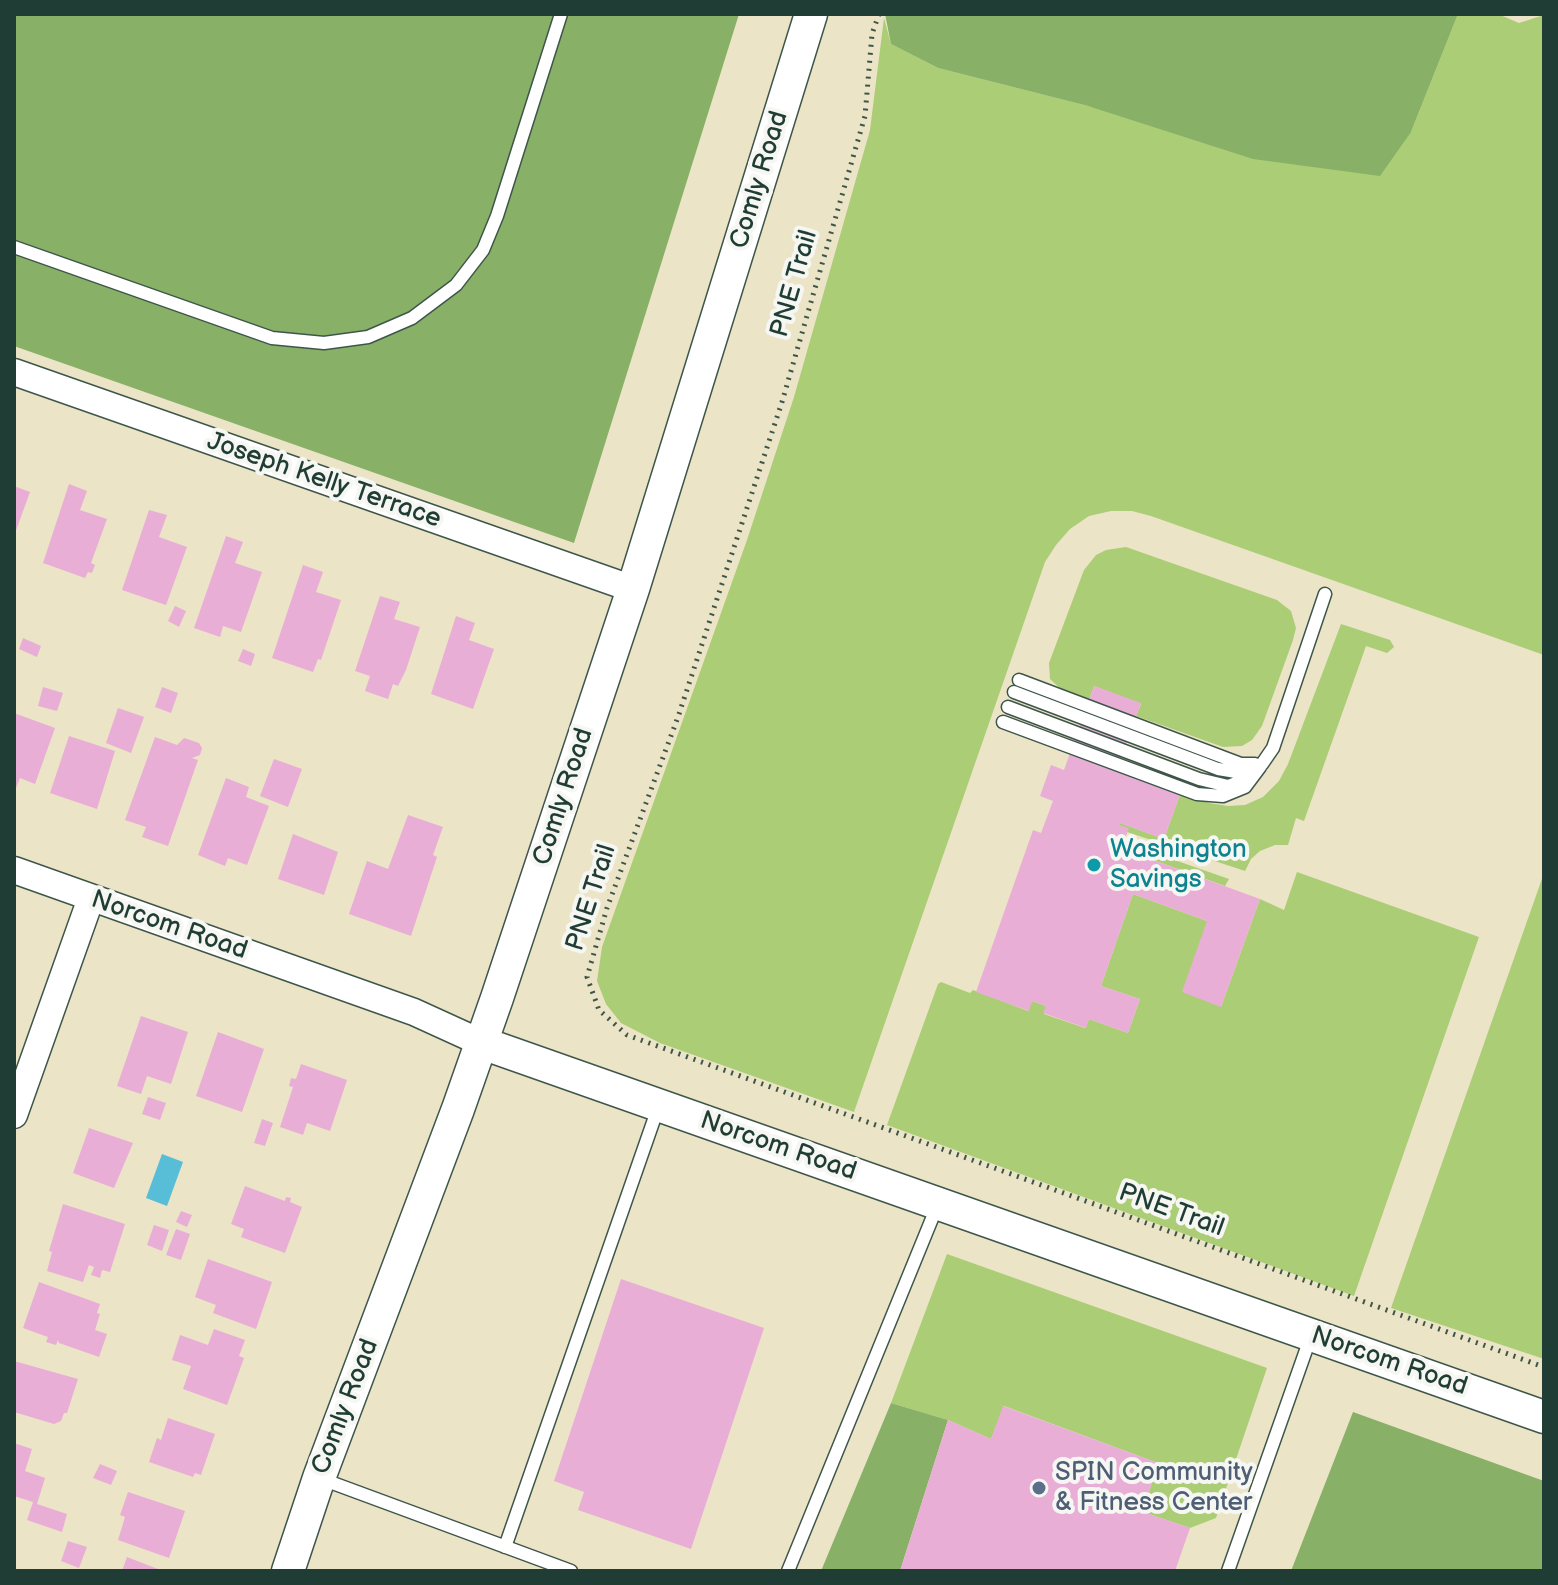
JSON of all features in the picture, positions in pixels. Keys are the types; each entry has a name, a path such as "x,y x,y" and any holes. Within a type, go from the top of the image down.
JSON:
{"street":[{"name":"Comly Road","path":"288,1571 319,1478 482,1043 633,589 811,14"},
{"name":"Joseph Kelly Terrace","path":"14,372 633,589"},
{"name":"Norcom Road","path":"14,870 414,1012 482,1043 1544,1417"},
{"path":"14,1115 91,898"}],"lane":[{"path":"14,247 272,338 324,343 368,337 412,318 456,285 483,250 497,216 561,14"},
{"path":"1003,722 1197,794 1223,796 1245,787 1273,748 1325,594"},
{"path":"1016,686 1218,769 1242,773 1262,764"},
{"path":"1008,707 1199,779 1228,786 1244,780 1262,764"},
{"path":"505,1547 659,1105"},
{"path":"788,1571 938,1204"},
{"path":"1228,1571 1311,1335"},
{"path":"319,1478 571,1571"}],"path":[{"name":"PNE Trail","path":"879,14 872,34 865,116 782,402 678,717 607,908 587,977 599,1010 627,1035 1544,1367"}],"green space":[{"path":"14,14 739,14 574,543 14,346"},
{"path":"885,14 1458,14 1411,132 1380,176 1253,159 1088,106 938,68 891,44"},
{"path":"1458,14 1498,14 1519,23 1544,15 1544,655 1151,516 1132,511 1111,511 1089,516 1070,529 1045,562 854,1112 660,1043 621,1023 606,1004 597,981 602,947 747,540 794,397 870,130 884,18 891,44 938,68 1088,106 1411,132"},
{"path":"1126,547 1277,600 1291,611 1296,628 1293,640 1262,726 1252,740 1242,746 1223,747 1136,716 1141,704 1094,686 1089,700 1063,691 1050,679 1049,663 1084,570 1096,555"},
{"path":"1341,624 1390,640 1394,647 1387,653 1366,646 1304,821 1296,818 1288,845 1275,845 1260,851 1245,871 1127,832 1119,825 1164,839 1181,792 1209,803 1228,806 1245,805 1263,797 1279,781 1288,764"},
{"path":"1111,839 1229,879 1225,886 1109,844"},
{"path":"1297,872 1479,937 1354,1296 887,1125 941,982 970,993 973,990 1028,1011 1032,1001 1046,1006 1044,1014 1085,1028 1089,1019 1128,1033 1140,999 1101,986 1133,894 1207,921 1221,1007 1260,899 1284,910"},
{"path":"1544,873 1544,1359 1391,1308"},
{"path":"947,1254 1267,1368 1216,1518 1190,1528 1143,1512 1158,1463 1004,1406 991,1439 948,1420 891,1403"},
{"path":"891,1403 948,1420 900,1571 821,1571"},
{"path":"1353,1412 1544,1481 1544,1571 1291,1571"}],"water":[{"path":"162,1154 183,1162 167,1206 146,1198"}],"building":[{"path":"69,484 87,491 80,510 107,519 91,563 95,565 92,573 88,572 85,578 43,563"},
{"path":"14,486 30,492 14,536"},
{"path":"149,510 167,515 159,537 187,547 166,605 122,590"},
{"path":"226,536 243,542 235,563 262,572 241,632 223,626 220,637 194,628"},
{"path":"303,565 323,572 316,592 341,600 321,660 318,659 313,672 272,658"},
{"path":"380,596 400,602 394,619 420,627 406,670 398,686 393,684 388,699 365,691 370,676 355,671"},
{"path":"175,606 186,611 179,627 168,621"},
{"path":"456,616 475,623 469,640 494,649 473,709 431,694"},
{"path":"23,638 41,646 37,657 19,649"},
{"path":"243,649 255,654 251,666 238,661"},
{"name":"Washington Savings","path":"1094,686 1141,703 1117,769 1181,792 1164,839 1120,823 1129,828 1123,844 1111,839 1109,844 1260,899 1221,1007 1182,992 1207,921 1133,894 1101,986 1140,999 1128,1033 1089,1019 1086,1028 1043,1013 1046,1006 1032,1001 1029,1011 976,992 1033,830 1041,833 1053,801 1040,796 1051,765 1064,770"},
{"path":"43,687 63,693 57,711 38,706"},
{"path":"162,687 178,693 171,713 155,707"},
{"path":"118,708 144,717 131,753 106,743"},
{"path":"14,713 55,728 35,784 20,778 14,793"},
{"path":"69,736 115,751 97,809 50,793"},
{"path":"155,737 177,745 184,738 199,743 202,748 200,755 192,758 198,760 168,846 142,837 146,827 125,820"},
{"path":"274,759 302,769 288,807 260,796"},
{"path":"226,778 249,787 246,797 269,806 247,865 228,858 225,866 198,855"},
{"path":"408,815 443,827 433,855 437,857 411,936 349,914 367,861 388,869"},
{"path":"293,834 338,852 324,895 278,879"},
{"path":"141,1016 188,1032 171,1084 147,1076 141,1094 117,1086"},
{"path":"218,1032 264,1049 242,1112 196,1096"},
{"path":"301,1064 347,1080 330,1131 307,1123 303,1135 280,1127 293,1087 289,1086 291,1078 296,1079"},
{"path":"148,1097 166,1103 160,1120 142,1114"},
{"path":"262,1119 273,1123 265,1146 254,1143"},
{"path":"89,1128 133,1143 114,1188 73,1173"},
{"path":"245,1186 285,1201 286,1197 291,1198 290,1202 302,1207 285,1253 241,1237 244,1229 231,1224"},
{"path":"63,1204 125,1224 110,1272 102,1270 100,1278 91,1275 94,1267 89,1265 83,1282 47,1271 52,1252 49,1251"},
{"path":"181,1211 192,1215 187,1227 176,1222"},
{"path":"154,1225 169,1230 162,1251 147,1245"},
{"path":"176,1229 190,1234 181,1260 166,1255"},
{"path":"208,1259 272,1282 256,1329 213,1313 216,1305 195,1297"},
{"path":"621,1279 764,1328 691,1549 578,1510 584,1492 554,1481"},
{"path":"39,1282 100,1304 95,1330 107,1334 99,1357 58,1340 56,1345 46,1342 48,1337 23,1328"},
{"path":"214,1329 245,1340 239,1356 244,1358 227,1405 183,1389 191,1366 172,1360 180,1335 208,1345"},
{"path":"14,1361 78,1379 67,1413 61,1421 54,1424 14,1412"},
{"name":"SPIN Community & Fitness Center","path":"1003,1406 1158,1463 1143,1512 1190,1528 1175,1571 900,1571 948,1420 991,1439"},
{"path":"168,1418 215,1434 201,1475 195,1473 193,1477 149,1462"},
{"path":"14,1443 32,1449 25,1471 45,1478 37,1504 67,1514 62,1532 27,1520 33,1502 14,1496"},
{"path":"100,1464 117,1471 111,1485 93,1478"},
{"path":"128,1492 185,1511 169,1558 118,1540 125,1517 120,1515"},
{"path":"68,1541 87,1547 79,1568 61,1561"},
{"path":"127,1557 163,1571 122,1571"}],"place":[{"name":"Washington Savings","path":"1094,865"},
{"name":"SPIN Community & Fitness Center","path":"1039,1488"}]}
